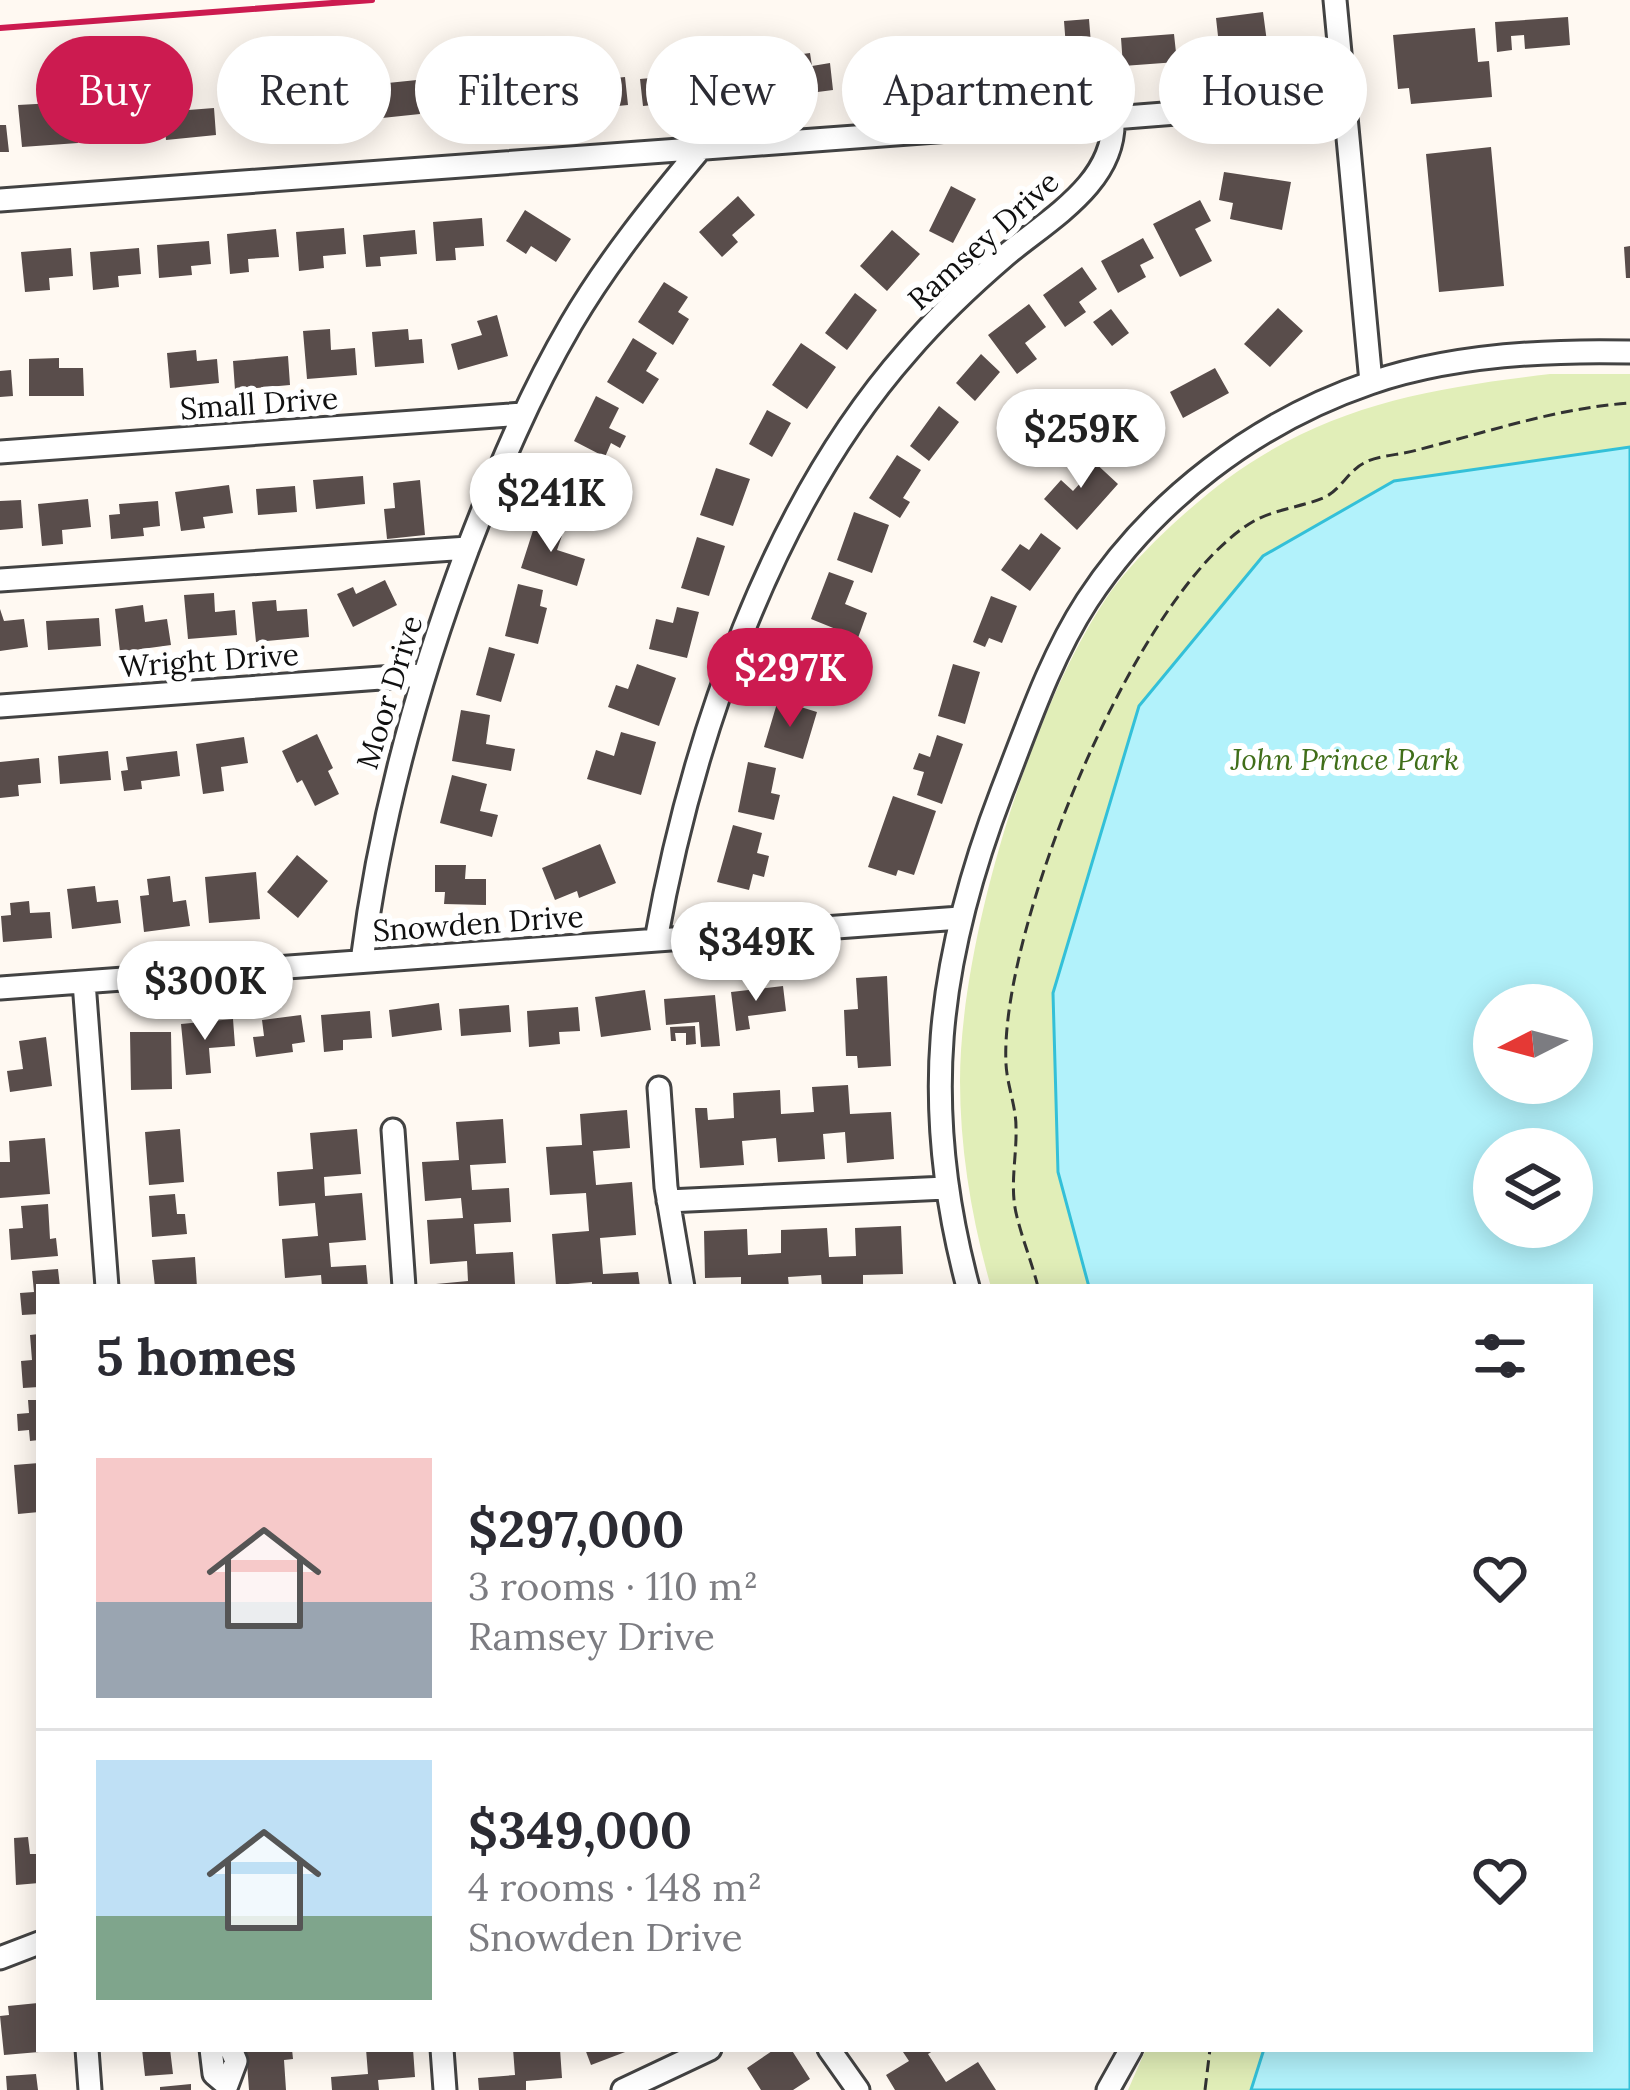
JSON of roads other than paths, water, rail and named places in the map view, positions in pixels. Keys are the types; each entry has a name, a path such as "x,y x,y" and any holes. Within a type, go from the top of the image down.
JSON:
{"street":[{"path":"1335,0 1338,36"},
{"path":"0,200 842,138"},
{"name":"Ramsey Drive","path":"656,940 669,868 707,732 793,519 846,432 907,351 950,305 1058,216 1094,178 1110,144"},
{"path":"1347,144 1371,382"},
{"name":"Moor Drive","path":"362,962 383,824 422,674 523,414 611,262 701,148"},
{"path":"967,1284 946,1188 938,1121 946,988 960,919 992,819 1032,712 1088,600 1156,517 1223,458 1299,414 1371,382 1438,367 1519,355 1630,352"},
{"name":"Small Drive","path":"0,452 523,414"},
{"path":"0,580 468,548"},
{"name":"Wright Drive","path":"0,706 422,674"},
{"name":"Snowden Drive","path":"0,988 960,919"},
{"path":"84,982 107,1284"},
{"path":"659,1088 668,1201 682,1284"},
{"path":"392,1130 404,1284"},
{"path":"668,1201 946,1188"},
{"path":"0,1958 36,1944"},
{"path":"87,2052 90,2090"},
{"path":"211,2052 214,2074 227,2085 236,2061 232,2052"},
{"path":"442,2052 446,2090"},
{"path":"623,2090 704,2052"},
{"path":"831,2052 858,2090"},
{"path":"1108,2090 1129,2052"}],"water":[{"name":"John Prince Park","path":"1630,447 1630,2090 1251,2090 1263,2052 1593,2052 1593,1284 1088,1284 1058,1172 1053,993 1139,706 1263,556 1394,481"}],"railway":[{"path":"0,28 372,0"}]}
